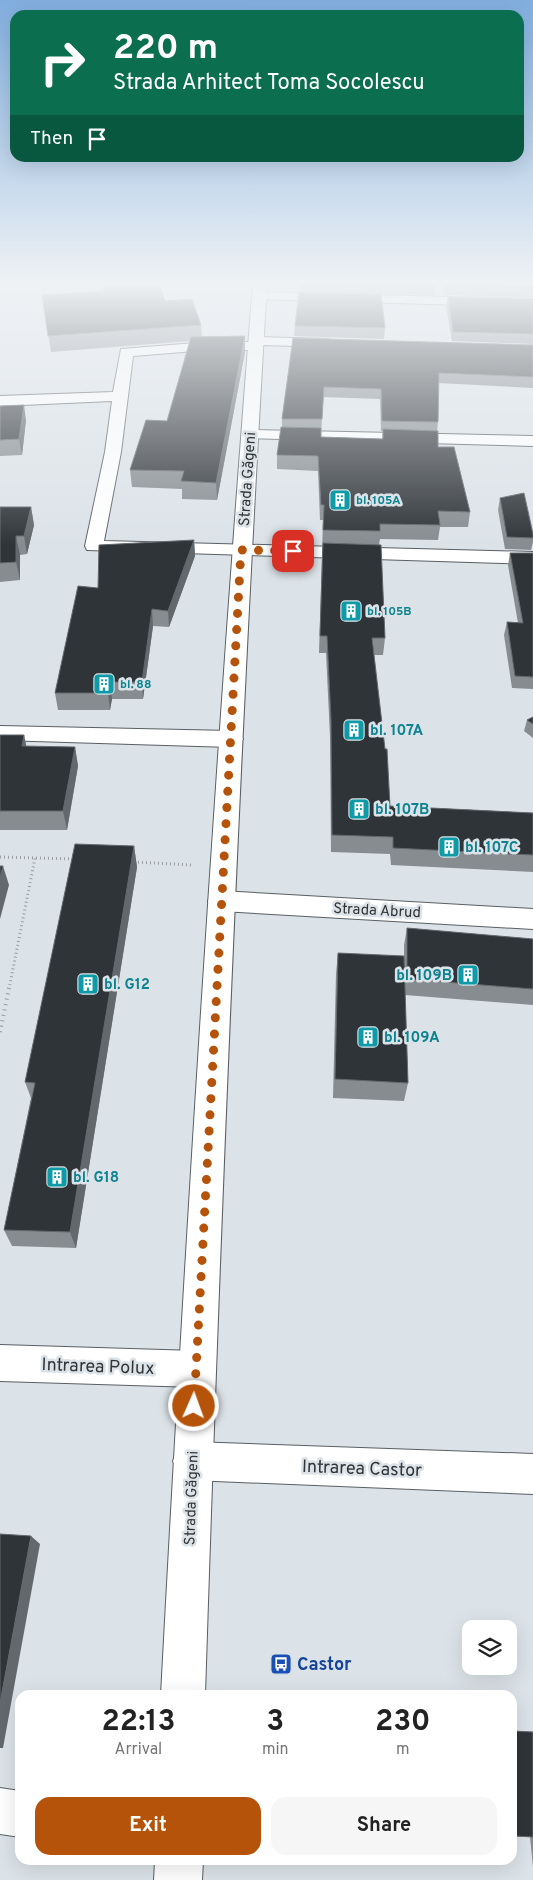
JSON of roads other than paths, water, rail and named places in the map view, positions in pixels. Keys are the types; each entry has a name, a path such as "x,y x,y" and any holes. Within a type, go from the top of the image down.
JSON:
{"street":[{"path":"124,370 94,546 533,558"},
{"name":"Strada Găgeni","path":"183,1690 196,1369 221,901 241,550 254,370"},
{"path":"0,401 121,396"},
{"path":"250,435 533,441"},
{"path":"0,732 231,739"},
{"name":"Strada Abrud","path":"221,901 533,919"},
{"name":"Intrarea Polux","path":"0,1363 196,1369"},
{"name":"Intrarea Castor","path":"192,1461 533,1474"},
{"path":"0,1811 15,1813"},
{"path":"178,1880 179,1865"}],"place":[{"name":"bl. 105A","path":"340,500"},
{"name":"bl. 105B","path":"351,611"},
{"name":"bl. 88","path":"104,684"},
{"name":"bl. 107A","path":"354,730"},
{"name":"bl. 107B","path":"359,809"},
{"name":"bl. 107C","path":"449,847"},
{"name":"bl. 109B","path":"468,975"},
{"name":"bl. G12","path":"88,984"},
{"name":"bl. 109A","path":"368,1037"},
{"name":"bl. G18","path":"57,1177"},
{"name":"Castor","path":"281,1664"}]}
